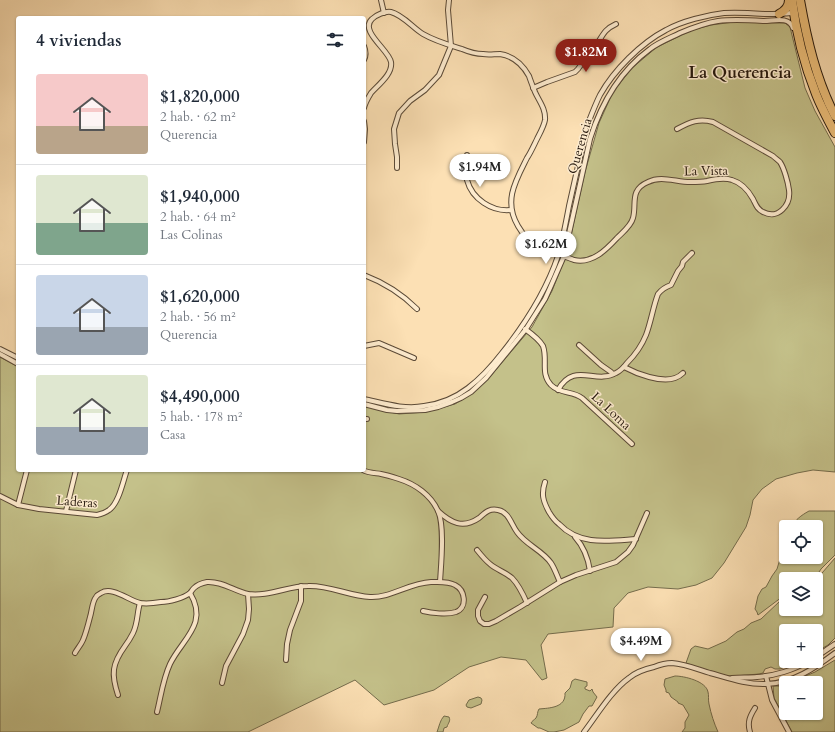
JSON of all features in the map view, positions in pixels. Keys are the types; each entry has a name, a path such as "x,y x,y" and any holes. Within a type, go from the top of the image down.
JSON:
{"highway":[{"path":"779,14 786,9 791,0"},
{"path":"791,0 809,76 819,102 835,133"},
{"path":"800,0 816,72 835,116"},
{"path":"795,14 802,22 814,73 823,96 835,116"}],"street":[{"path":"381,0 384,13"},
{"path":"397,168 394,129 399,113 410,101 425,90 439,75 451,46 448,10 449,0"},
{"path":"366,23 384,13 394,13 422,34 451,46 468,51 482,54 506,55 518,62 526,71 544,109 545,121 514,186 511,210 515,222 527,238 541,248 564,256"},
{"name":"Querencia","path":"366,405 387,410 411,411 425,410 452,402 471,392 486,378 526,330 545,299 564,256 587,126 594,108 613,77 646,43 666,30 689,21 708,16 724,13 795,14"},
{"path":"752,13 752,20"},
{"name":"Querencia","path":"366,399 399,406 413,407 425,406 450,399 468,389 482,376 511,341 540,298 558,254 579,173 594,127 607,99 618,80 650,48 668,38 692,28 716,21 784,20 792,25 801,62 811,92 822,114 835,133"},
{"path":"366,101 387,75 391,66 389,56 370,32 368,24 369,21"},
{"path":"689,21 692,28"},
{"path":"533,88 575,72 608,28 616,24"},
{"name":"La Vista","path":"564,256 575,260 588,259 599,255 610,246 632,221 634,213 634,200 640,187 656,179 690,182 730,178 741,184 748,191 757,207 762,212 768,214 776,214 788,203 788,184 780,162 773,156 713,122 705,120 694,122 677,129"},
{"path":"467,155 467,179 470,189 476,197 496,209 506,211 511,210"},
{"path":"522,326 540,341 545,355 545,371 547,378 550,384 558,390 561,384 570,376 609,376 616,373 624,367 637,351 645,336 658,294 666,286 671,285 683,262 692,253"},
{"path":"550,288 560,259 558,254"},
{"path":"366,276 394,290 418,309"},
{"path":"526,330 526,324 537,307 540,298"},
{"path":"366,346 379,343 414,358"},
{"path":"579,345 613,374"},
{"path":"0,349 16,357"},
{"path":"0,354 16,363"},
{"path":"624,367 633,372 659,379 676,378 683,373"},
{"name":"La Loma","path":"558,390 582,398 632,444"},
{"path":"366,471 400,479 416,487 428,496 438,511 442,528 440,582"},
{"path":"18,505 26,472"},
{"path":"66,511 76,472"},
{"name":"Laderas","path":"0,496 18,505 39,509 97,515 103,514 112,507 118,498 126,472"},
{"path":"544,482 542,490 543,498 550,514 562,528 575,537 585,551 590,571"},
{"path":"438,511 450,521 460,524 471,522 488,510 493,509 503,512 507,515 516,532 523,540 544,555 551,563 560,582"},
{"path":"484,597 478,610 478,616 480,621 484,624 489,624 527,603 560,582 576,575 616,562 628,552 633,545 647,513"},
{"path":"575,537 598,541 636,539"},
{"path":"477,550 491,564 504,571 511,578 522,591 527,603"},
{"path":"75,653 82,641 96,597 102,592 109,590 140,603 175,600 190,593 194,588 206,582 216,582 248,594 271,593 289,588 308,586 325,587 353,595 371,598 382,597 425,582 452,583 460,588 464,599 462,606 458,611 450,613 436,613 423,611"},
{"path":"286,660 287,644 300,601 301,586"},
{"path":"157,712 169,666 175,655 186,641 196,620 196,608 190,593"},
{"path":"222,683 226,666 244,634 248,620 248,594"},
{"path":"118,695 113,675 114,666 118,656 133,634 140,603"},
{"path":"823,652 835,644"},
{"path":"584,732 616,690 629,678 648,668 671,663 694,667 709,673 753,684 768,684 788,680 809,671 820,665 835,653"},
{"path":"728,678 766,676 795,668"},
{"path":"766,676 772,700 789,732"},
{"path":"750,732 748,725 755,708"}],"shaded area":[{"name":"La Querencia","path":"734,22 785,23 790,27 805,88 815,111 835,147 835,472 813,470 797,473 776,479 762,489 753,500 746,527 724,563 712,578 696,585 678,589 648,587 628,593 614,608 613,627 548,634 541,645 547,678 542,680 526,660 501,657 469,667 434,690 384,705 355,680 248,732 0,732 0,357 16,366 16,472 366,472 366,406 399,414 426,412 455,404 472,393 489,378 532,327 552,291 567,253 585,172 599,123 613,92 632,68 657,47 692,30 711,25"},
{"path":"809,511 835,511 835,555 819,572 779,572 779,599 758,615 755,609 758,596 762,589 766,587 777,569 779,562 779,564 823,564 823,520 797,520"},
{"path":"835,558 835,638 828,645 823,648 823,624 779,624 779,668 782,668 780,669 771,667 765,669 763,673 759,674 725,676 686,663 691,649 695,646 708,649 726,641 751,623 761,619 779,602 779,616 823,616 823,572"},
{"path":"835,660 835,732 792,732 786,720 823,720 823,676 806,676"},
{"path":"675,676 694,680 706,688 714,722 718,732 682,732 685,728 685,722 689,715 683,705 678,703 669,693 666,692 664,685 665,679"},
{"path":"575,679 587,682 585,689 590,691 592,689 597,697 592,706 589,706 583,714 579,722 564,730 554,732 549,732 538,728 531,723 536,718 539,709 556,706 563,702 565,693 570,688 572,681"},
{"path":"773,686 779,686 779,707 774,698"},
{"path":"478,697 482,700 481,704 471,708 467,707 466,705 469,700"},
{"path":"444,716 449,717 450,721 447,727 444,728 443,732 437,732 441,722"}],"district":[{"name":"La Querencia","path":"740,72"}]}
